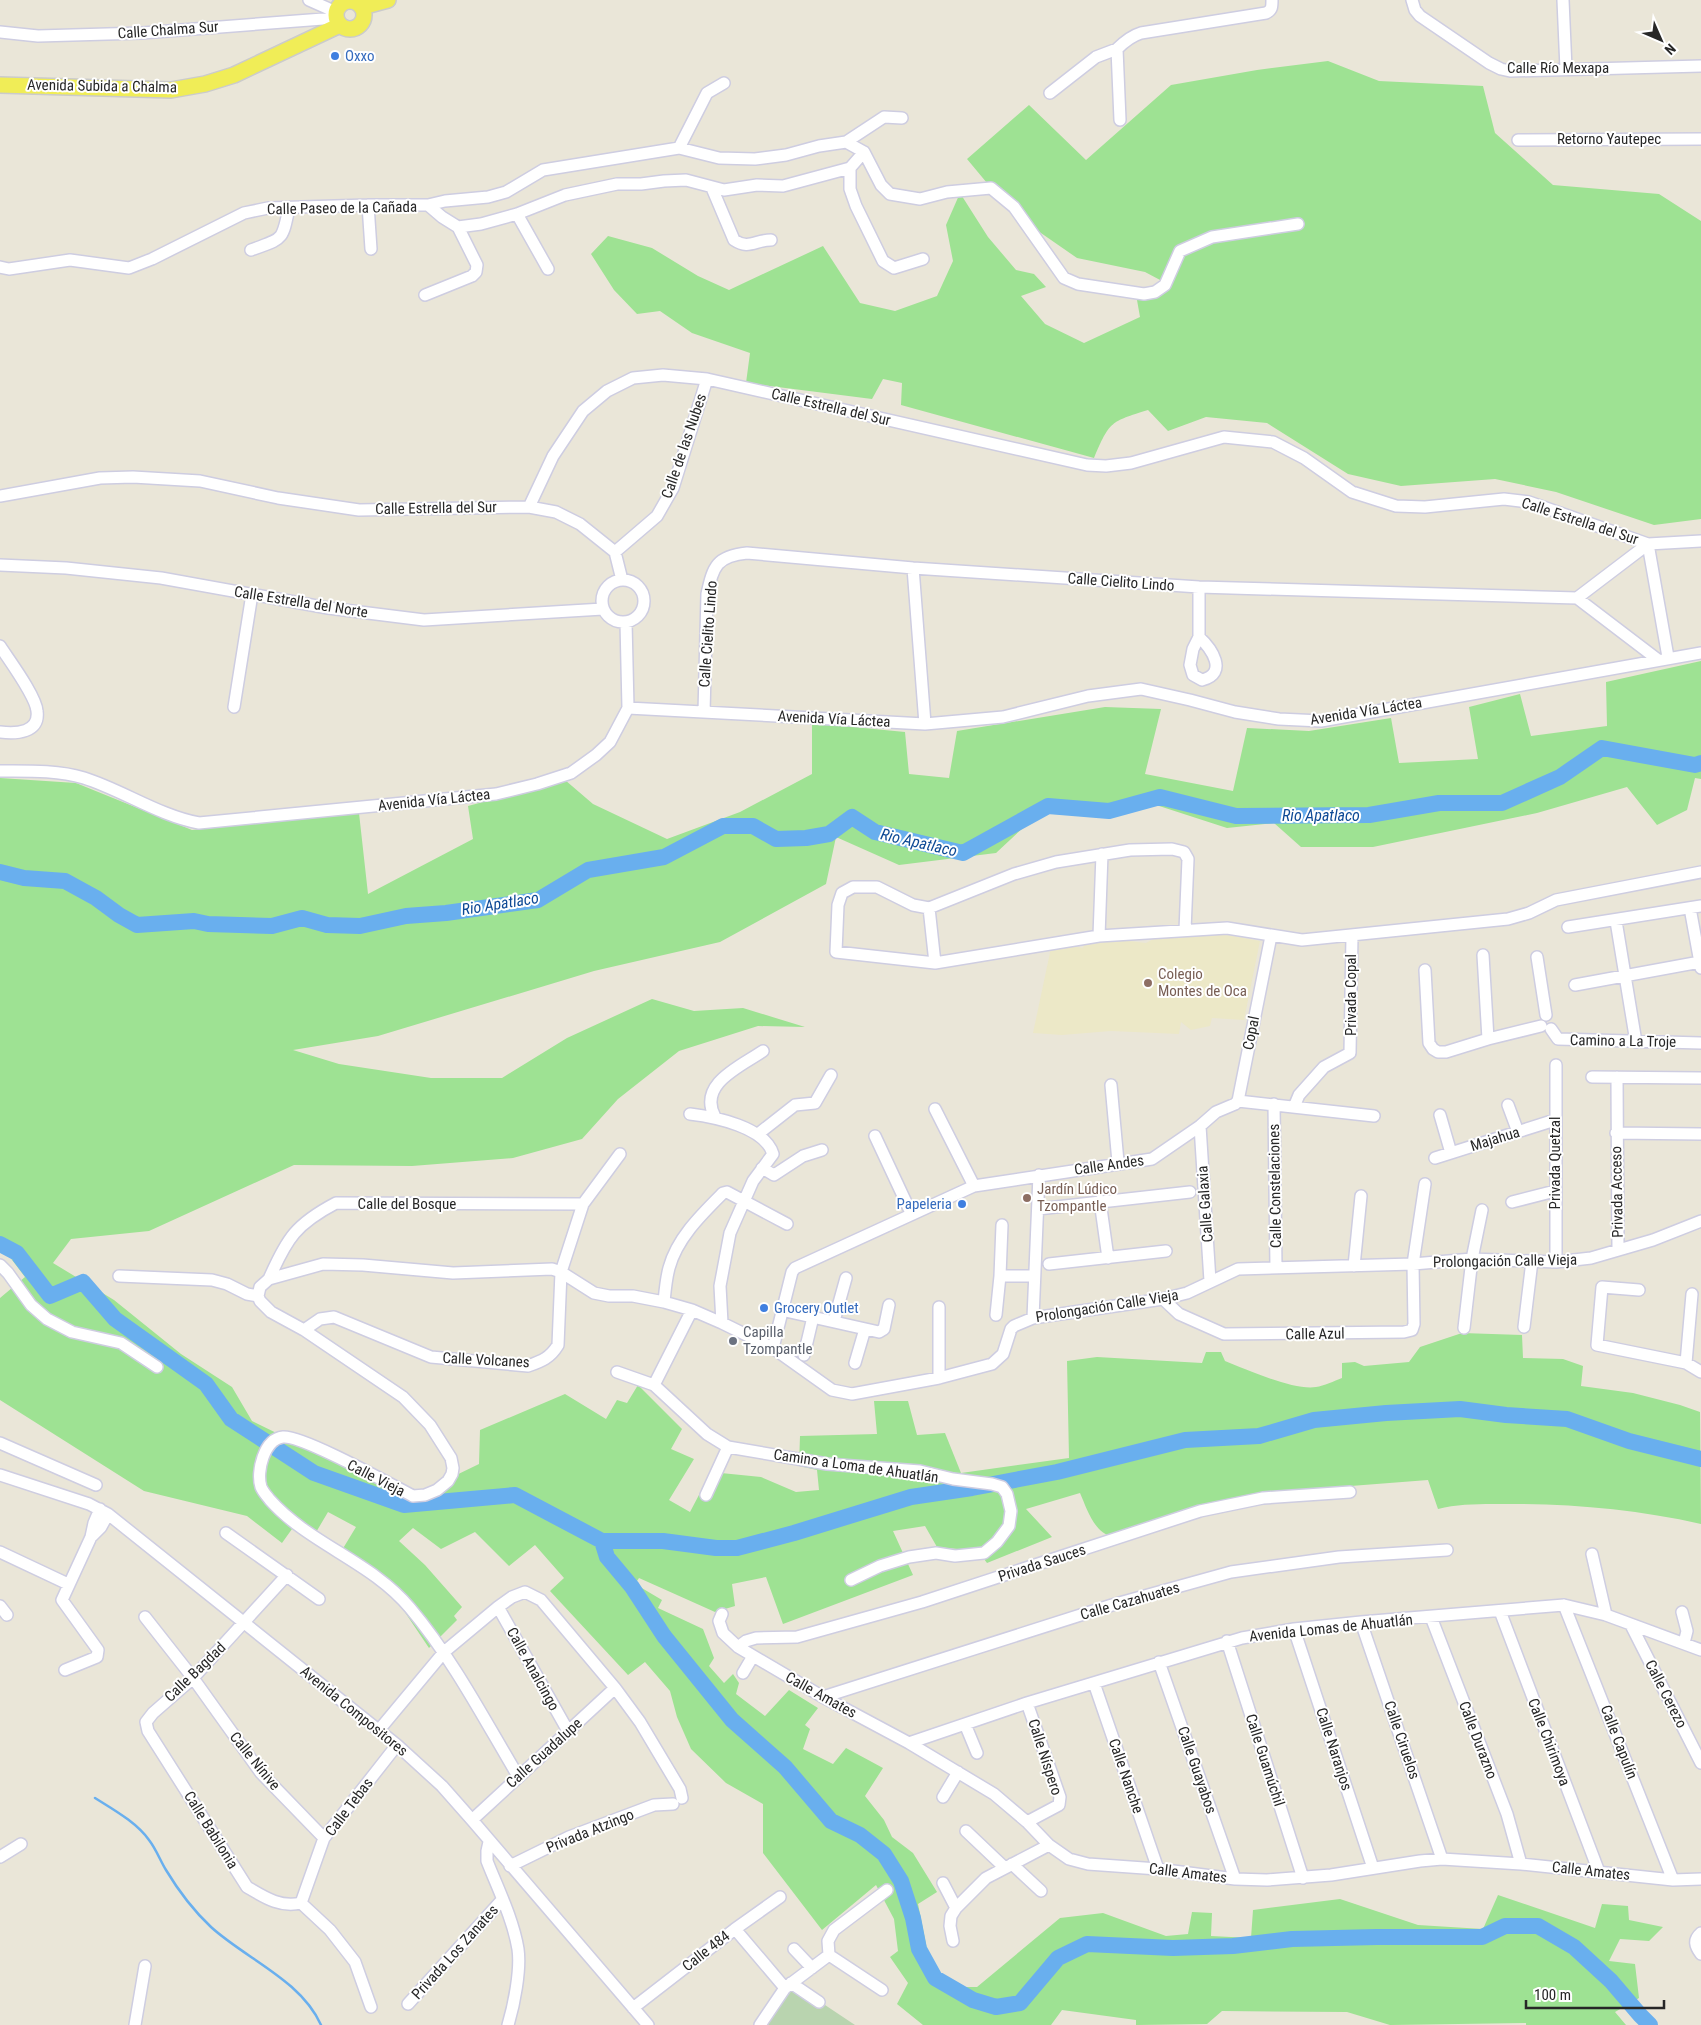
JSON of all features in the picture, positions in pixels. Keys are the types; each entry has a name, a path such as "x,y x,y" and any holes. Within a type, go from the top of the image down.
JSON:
{"main road":[{"path":"362,7 388,0"},
{"path":"354,2 362,7 364,16 360,24 348,29 341,11 354,2"},
{"name":"Avenida Subida a Chalma","path":"0,85 171,90 205,84 234,75 341,11"}],"street":[{"path":"309,0 341,11"},
{"path":"1050,93 1096,57 1117,49 1134,35 1266,13 1272,7 1272,0"},
{"name":"Calle Río Mexapa","path":"1412,0 1415,10 1420,16 1496,67 1510,71 1701,66"},
{"path":"1563,0 1566,69"},
{"name":"Calle Chalma Sur","path":"0,32 38,36 142,33 341,11"},
{"path":"1117,49 1120,120"},
{"path":"679,148 707,93 724,83"},
{"path":"902,118 884,117 846,142 864,152 881,185 890,194 920,199 947,192 991,188 1014,207 1064,278 1078,284 1144,294 1155,292 1165,285 1180,251 1212,237 1298,224"},
{"name":"Retorno Yautepec","path":"1518,140 1701,139"},
{"name":"Calle Paseo de la Cañada","path":"0,267 9,268 70,260 129,268 152,259 244,214 268,208 428,205 445,201 488,197 506,192 543,170 556,167 679,148 720,158 755,159 786,155 819,146 846,142"},
{"path":"425,295 472,276 476,272 477,266 458,227 481,224 518,214 565,195 617,184 686,180 724,190 757,185 783,186 850,168 864,152"},
{"path":"850,168 850,188 853,197 883,261 894,268 923,259"},
{"path":"712,188 734,240 741,245 747,246 763,240 771,240"},
{"path":"368,205 371,249"},
{"name":"Calle Paseo de la Cañada","path":"428,205 458,227"},
{"path":"251,250 278,240 284,234 290,208"},
{"path":"518,214 548,270"},
{"name":"Calle Estrella del Sur","path":"0,496 100,478 133,477 200,481 278,498 359,510 529,507 553,456 583,411 607,392 633,378 663,375 707,379 1087,465 1131,464 1224,437 1273,442 1304,458 1352,492 1396,506 1425,507 1504,499 1528,502 1648,544 1701,541"},
{"name":"Calle de las Nubes","path":"615,552 657,516 673,488 707,379"},
{"path":"529,507 556,512 580,524 615,552 622,580"},
{"path":"1648,544 1577,598 1662,658"},
{"path":"1648,544 1662,658"},
{"name":"Calle Cielito Lindo","path":"704,712 707,594 711,575 720,562 729,555 747,553 913,568 1199,587 1577,598"},
{"name":"Calle Estrella del Norte","path":"0,565 66,568 161,578 328,608 424,620 603,609"},
{"path":"913,568 925,724"},
{"path":"622,580 636,584 644,596 642,610 633,620 626,622 612,619 603,609 602,602 605,589 610,584 622,580"},
{"path":"1199,587 1199,636"},
{"path":"234,707 252,594"},
{"path":"626,622 628,708"},
{"path":"0,646 33,700 38,712 34,726 23,733 0,732"},
{"name":"Avenida Vía Láctea","path":"0,770 34,771 84,778 167,813 199,822 496,794 537,784 571,773 596,755 610,742 628,708 925,724 1003,717 1088,696 1141,690 1235,712 1279,720 1321,721 1701,652"},
{"path":"1185,930 1188,859 1184,852 1172,849 1130,850 1056,862 1014,874 929,908 913,905 877,887 854,887 842,893 838,904 836,952 936,963 1099,936 1185,930 1227,928 1302,940 1352,936 1508,919 1529,913 1556,900 1701,872"},
{"path":"1099,936 1102,854"},
{"path":"1568,927 1696,907 1700,966 1575,985"},
{"path":"929,908 936,963"},
{"path":"1616,921 1636,1042"},
{"name":"Copal","path":"1238,1101 1270,936"},
{"name":"Privada Copal","path":"1294,1107 1298,1094 1324,1067 1350,1053 1352,936"},
{"path":"1483,955 1488,1039"},
{"path":"1425,970 1429,1043 1438,1052 1446,1052 1546,1023 1537,957"},
{"name":"Camino a La Troje","path":"1546,1023 1558,1039 1701,1043"},
{"path":"715,1117 711,1109 711,1094 719,1080 763,1051"},
{"name":"Privada Quetzal","path":"1556,1065 1556,1262"},
{"path":"758,1134 780,1115 796,1105 815,1103 830,1075"},
{"path":"1592,1077 1701,1078"},
{"name":"Privada Acceso","path":"1617,1077 1618,1250"},
{"path":"1111,1085 1118,1162"},
{"path":"1238,1101 1374,1116"},
{"name":"Calle Andes","path":"772,1348 792,1272 796,1268 974,1186 1118,1162 1152,1159 1200,1126 1216,1112 1238,1101"},
{"name":"Calle Constelaciones","path":"1274,1104 1276,1268"},
{"path":"1508,1104 1518,1132"},
{"path":"935,1109 974,1186"},
{"path":"690,1114 715,1117 758,1134 771,1147 773,1154 752,1181 730,1233 720,1286 722,1323"},
{"path":"1440,1115 1450,1153"},
{"name":"Majahua","path":"1435,1158 1555,1120"},
{"name":"Calle Galaxia","path":"1200,1126 1210,1281"},
{"name":"Privada Acceso","path":"1616,1133 1701,1134"},
{"path":"876,1136 911,1214"},
{"path":"762,1168 774,1175 803,1156 822,1150"},
{"name":"Calle Volcanes","path":"304,1330 320,1319 334,1316 431,1357 528,1366 540,1362 552,1355 558,1345 561,1272 583,1204 620,1154"},
{"path":"1033,1318 1039,1175"},
{"path":"1413,1264 1425,1184"},
{"path":"1512,1202 1555,1191"},
{"path":"664,1302 669,1268 676,1250 698,1218 725,1192 787,1224"},
{"path":"1038,1209 1190,1192"},
{"path":"1354,1266 1361,1196"},
{"path":"1100,1201 1108,1258"},
{"name":"Calle del Bosque","path":"269,1279 279,1256 296,1230 312,1216 336,1203 583,1204"},
{"path":"1464,1328 1472,1259 1482,1210"},
{"name":"Prolongación Calle Vieja","path":"561,1272 594,1293 609,1296 633,1296 692,1310 772,1348 832,1390 858,1394 939,1378 997,1362 1003,1354 1011,1329 1033,1318 1162,1299 1187,1293 1238,1269 1413,1264 1472,1259 1556,1262 1591,1258 1653,1240 1701,1221"},
{"path":"996,1316 1002,1225"},
{"path":"1050,1264 1166,1251"},
{"path":"1524,1327 1532,1261"},
{"path":"118,1276 212,1280 227,1284 247,1294 258,1296 260,1287 269,1279 323,1264 363,1265 454,1273 543,1268 561,1272"},
{"name":"Calle Azul","path":"1162,1299 1179,1314 1224,1334 1404,1332 1412,1330 1414,1324 1413,1264"},
{"path":"0,1265 31,1305 47,1319 72,1332 121,1343 156,1367"},
{"path":"1000,1276 1034,1276"},
{"path":"834,1321 846,1278"},
{"path":"1639,1290 1602,1288 1597,1344 1686,1363 1701,1372"},
{"path":"1686,1363 1692,1294"},
{"name":"Calle Vieja","path":"258,1296 260,1301 271,1312 304,1330 408,1401 430,1425 449,1454 452,1461 452,1474 448,1481 437,1490 425,1495 413,1496 309,1443 289,1437 274,1440 264,1454 260,1482 271,1501 294,1522 382,1581 410,1607 444,1652 518,1776"},
{"path":"781,1310 882,1332 888,1305"},
{"path":"939,1306 939,1378"},
{"path":"617,1372 654,1385 692,1310"},
{"path":"804,1355 813,1317"},
{"path":"855,1363 865,1329"},
{"name":"Camino a Loma de Ahuatlán","path":"654,1385 707,1434 728,1447 827,1464 904,1469 953,1479 997,1485 1007,1494 1011,1511 1008,1526 997,1542 984,1553 955,1556 936,1553 909,1557 880,1566 851,1580"},
{"path":"0,1444 96,1485"},
{"path":"706,1495 728,1447"},
{"name":"Avenida Compositores","path":"0,1475 104,1511 397,1745 442,1786 648,2025"},
{"name":"Privada Sauces","path":"738,1647 746,1641 756,1638 797,1637 922,1602 1200,1511 1263,1498 1350,1492"},
{"path":"65,1670 97,1657 98,1650 62,1600 91,1537 94,1523 104,1511"},
{"path":"226,1533 319,1599"},
{"name":"Calle Cazahuates","path":"823,1697 1112,1605 1231,1572 1339,1557 1448,1550"},
{"path":"0,1552 68,1584"},
{"path":"1592,1554 1606,1615"},
{"name":"Calle Bagdad","path":"146,1722 152,1713 193,1678 287,1575"},
{"path":"379,1730 444,1652 498,1607 519,1593 526,1592 541,1600 616,1688"},
{"name":"Avenida Lomas de Ahuatlán","path":"909,1743 1027,1703 1227,1641 1361,1622 1564,1604 1606,1615 1701,1650"},
{"name":"Calle Capulín","path":"1564,1604 1673,1880"},
{"name":"Calle Analcingo","path":"498,1607 568,1731"},
{"name":"Calle Chirimoya","path":"1500,1611 1599,1872"},
{"path":"1682,1612 1687,1631 1684,1643"},
{"name":"Calle Amates","path":"722,1614 719,1622 723,1633 738,1647 823,1697 909,1743 994,1794 1027,1822 1049,1845 1069,1859 1088,1864 1267,1880 1303,1878 1442,1859 1521,1864 1673,1880 1701,1879"},
{"name":"Calle Nínive","path":"145,1617 193,1678 261,1773 324,1838"},
{"name":"Calle Durazno","path":"1431,1617 1507,1814 1521,1864"},
{"name":"Calle Ciruelos","path":"1361,1622 1442,1859"},
{"name":"Calle Cerezo","path":"1631,1625 1701,1763"},
{"name":"Calle Naranjos","path":"1294,1630 1373,1868"},
{"name":"Calle Guamúchil","path":"1227,1641 1303,1878"},
{"path":"743,1673 753,1656"},
{"name":"Calle Guayabos","path":"1159,1662 1235,1878"},
{"name":"Calle Nanche","path":"1094,1683 1158,1869"},
{"name":"Calle Guadalupe","path":"472,1820 616,1688"},
{"name":"Privada Atzingo","path":"510,1866 569,1837 654,1805 677,1801 680,1788 640,1722 616,1688"},
{"name":"Calle Níspero","path":"1027,1703 1060,1796 1059,1805 1027,1822"},
{"name":"Calle Babilonia","path":"146,1722 148,1731 246,1887 272,1902 291,1906 301,1904"},
{"path":"965,1724 976,1753"},
{"name":"Calle Tebas","path":"301,1904 324,1838 397,1745"},
{"path":"943,1798 958,1772"},
{"path":"966,1831 1041,1891"},
{"name":"Privada Los Zanates","path":"490,1842 487,1851 487,1861 512,1927 518,1951 515,2001 508,2025"},
{"path":"0,1857 21,1844"},
{"path":"953,1941 950,1926 951,1916 956,1908 986,1878 1049,1845"},
{"path":"943,1882 956,1908"},
{"path":"829,1955 828,1941 834,1930 887,1890"},
{"name":"Calle 484","path":"633,2008 735,1929 780,1897"},
{"name":"Privada Los Zanates","path":"408,2004 502,1900"},
{"path":"301,1904 330,1930 355,1962 371,2007"},
{"path":"735,1929 788,1986 819,2002"},
{"path":"1701,1933 1696,1938 1696,1947 1701,1954"},
{"path":"794,1949 812,1968"},
{"path":"760,2025 788,1986 829,1955"},
{"path":"829,1955 882,1990"},
{"path":"135,2025 146,1966"}],"shaded area":[{"name":"Colegio Montes de Oca","path":"1216,933 1260,941 1244,1020 1212,1018 1210,1026 1191,1030 1181,1022 1179,1034 1111,1031 1062,1035 1033,1033 1052,943 1083,948 1085,942 1108,942 1112,939 1146,943 1161,935"}],"green space":[{"path":"1328,61 1379,81 1483,86 1495,133 1553,185 1659,194 1701,221 1701,519 1654,525 1556,492 1495,479 1401,486 1348,474 1267,423 1206,417 1168,431 1148,410 1126,417 1113,425 1108,430 1094,458 901,405 902,383 883,379 872,399 746,383 750,353 692,333 660,311 637,314 614,290 591,254 608,236 652,248 698,276 729,290 823,246 860,303 895,311 937,296 953,261 946,225 960,193 988,237 1016,270 1034,274 1046,287 1021,296 1045,324 1084,343 1140,317 1137,300 1162,281 1145,272 1077,258 1012,213 967,159 1029,105 1086,160 1171,85 1257,70"},
{"path":"1701,661 1701,779 1695,778 1687,810 1657,825 1627,787 1537,813 1373,847 1301,847 1274,823 1227,828 1153,804 1096,817 1040,812 996,853 899,865 836,837 826,884 720,942 594,971 378,1036 293,1050 339,1064 431,1078 502,1078 567,1038 652,999 694,1011 743,1008 805,1027 758,1026 679,1051 618,1099 582,1139 513,1158 412,1166 294,1165 149,1231 71,1239 53,1263 114,1300 181,1354 232,1387 252,1421 409,1498 479,1464 480,1430 565,1394 606,1419 617,1400 627,1403 638,1385 682,1429 671,1449 694,1459 669,1500 690,1512 711,1472 761,1477 796,1492 819,1490 817,1470 799,1466 800,1436 877,1434 874,1401 908,1401 917,1435 945,1433 961,1473 1069,1458 1067,1361 1097,1357 1202,1363 1206,1352 1221,1352 1225,1361 1257,1374 1296,1386 1316,1387 1342,1378 1342,1363 1355,1362 1364,1366 1409,1362 1420,1347 1462,1333 1522,1335 1523,1358 1563,1359 1583,1366 1581,1386 1633,1393 1700,1412 1701,1524 1630,1512 1559,1505 1474,1504 1438,1509 1428,1480 1312,1489 1113,1537 1106,1535 1096,1526 1080,1493 1026,1509 1052,1537 987,1563 978,1551 937,1547 925,1526 893,1531 913,1575 783,1624 766,1577 732,1584 735,1606 715,1612 639,1578 635,1584 662,1600 658,1608 703,1629 714,1658 709,1666 724,1683 733,1674 739,1683 736,1694 765,1716 789,1690 818,1708 805,1725 810,1729 803,1749 833,1764 846,1748 883,1768 865,1796 884,1820 892,1837 913,1853 937,1892 918,1904 929,1959 939,1972 961,1987 977,1987 1060,1918 1103,1913 1166,1936 1188,1934 1192,1912 1212,1913 1211,1936 1251,1938 1253,1910 1340,1899 1418,1925 1483,1929 1498,1895 1595,1928 1602,1904 1628,1906 1629,1920 1663,1927 1649,1941 1620,1939 1609,1961 1635,1964 1639,1998 1615,2012 1626,2025 1526,2025 1526,2023 1390,2025 1347,2012 1222,2011 1207,2024 1136,2025 1136,2020 1062,2010 1051,2025 923,2025 897,2004 908,1983 890,1957 898,1951 894,1919 876,1885 822,1930 763,1853 763,1804 726,1783 691,1749 677,1717 670,1691 645,1662 628,1675 550,1591 564,1578 535,1545 509,1566 475,1532 441,1549 413,1528 399,1541 425,1565 462,1607 454,1616 457,1620 429,1648 392,1593 339,1555 356,1527 328,1512 315,1534 297,1522 282,1543 247,1516 144,1491 0,1400 0,1298 25,1277 0,1244 0,778 76,783 192,830 359,813 368,894 473,839 468,806 565,780 593,804 667,839 740,812 812,774 812,723 905,732 909,774 949,778 957,731 1105,707 1161,709 1145,774 1233,791 1247,728 1309,731 1391,718 1399,763 1478,759 1469,707 1520,694 1531,736 1607,726 1606,682"},
{"path":"786,1979 855,2025 756,2025 785,1988"}],"waterway":[{"name":"Rio Apatlaco","path":"0,872 24,878 65,881 96,898 119,915 137,925 194,921 208,924 272,926 302,918 327,925 360,926 406,916 446,913 538,900 588,870 664,857 723,826 753,826 776,839 806,838 829,834 852,817 875,832 963,853 1048,806 1109,811 1160,797 1236,816 1369,815 1439,803 1502,803 1560,777 1602,748 1695,765 1701,763"},
{"path":"0,1244 17,1253 50,1296 83,1282 115,1319 206,1384 231,1419 314,1473 404,1505 515,1495 602,1541"},
{"path":"1650,2025 1611,1981 1574,1947 1538,1926 1505,1926 1482,1937 1292,1939 1233,1946 1173,1948 1087,1944 1058,1958 1020,2003 996,2007 973,2000 935,1978 919,1949 913,1918 901,1881 884,1854 860,1835 831,1821 785,1767 732,1720 664,1636 632,1587 607,1557 602,1541 663,1541 716,1548 737,1548 794,1533 911,1497 1057,1472 1185,1440 1259,1436 1314,1420 1386,1413 1460,1409 1506,1415 1567,1419 1629,1441 1701,1459"},
{"path":"95,1798 124,1817 144,1834 154,1847 176,1885 198,1914 225,1939 287,1983 312,2009 321,2025"}],"place":[{"name":"Oxxo","path":"335,56"},
{"name":"Colegio Montes de Oca","path":"1148,983"},
{"name":"Jardín Lúdico Tzompantle","path":"1027,1198"},
{"name":"Papeleria","path":"962,1204"},
{"name":"Grocery Outlet","path":"764,1308"},
{"name":"Capilla Tzompantle","path":"733,1341"}]}
